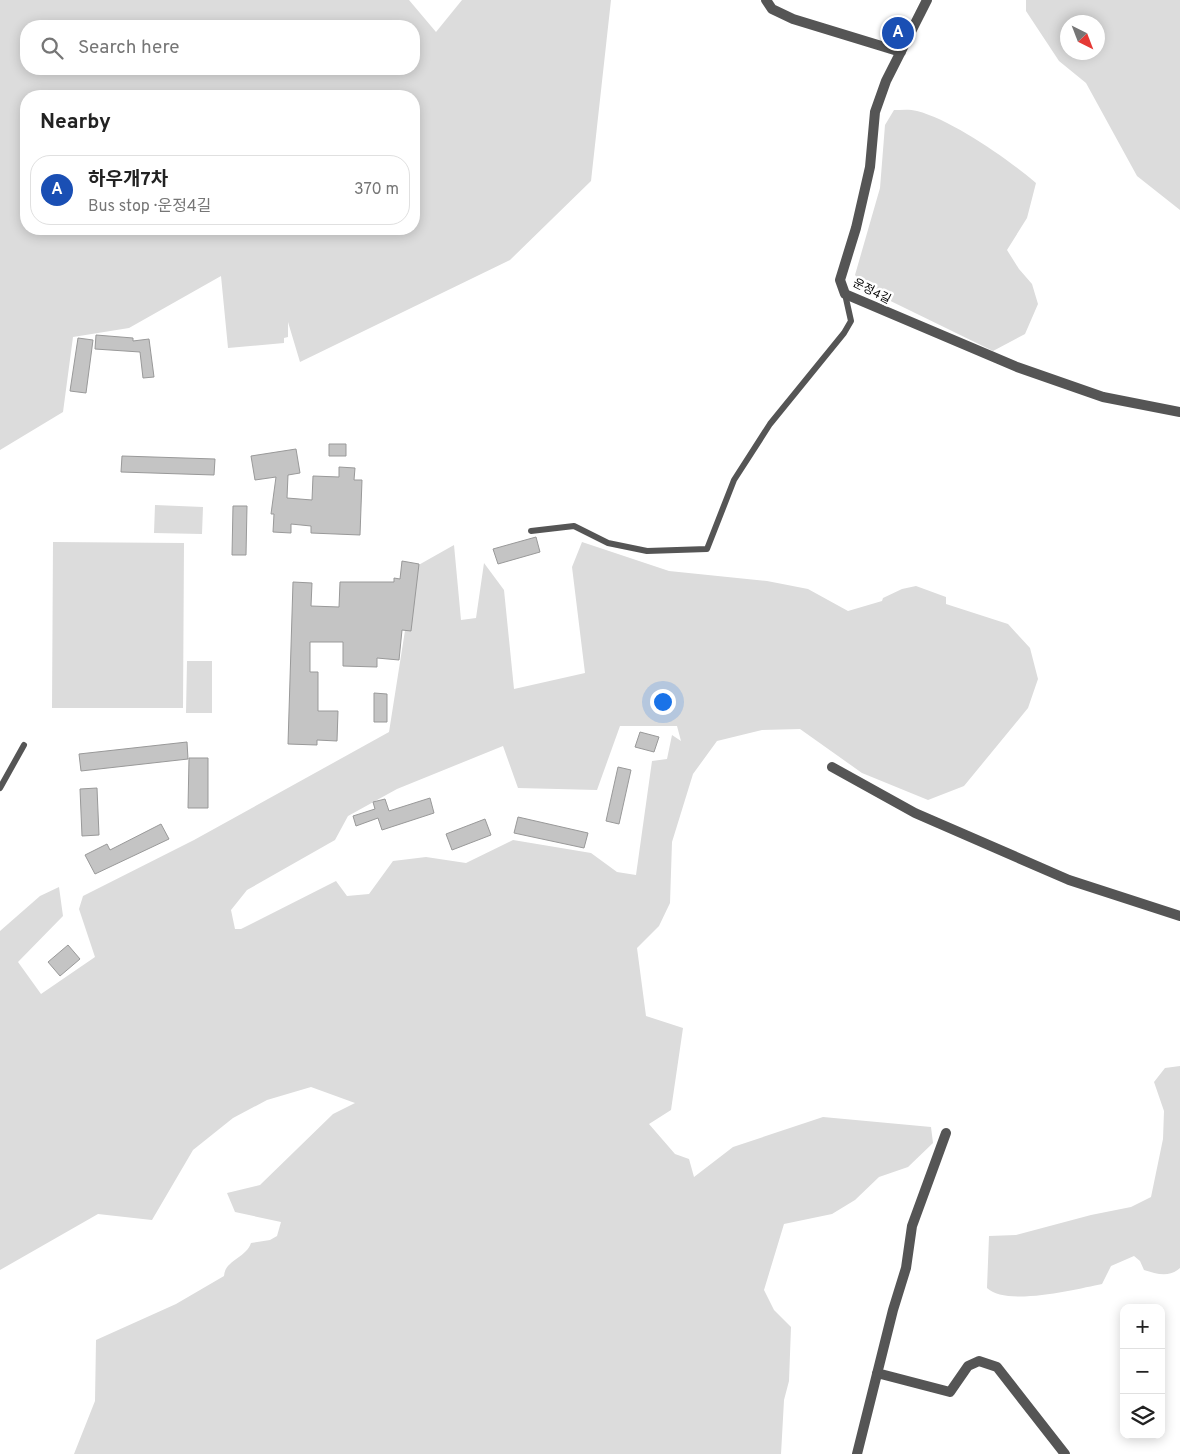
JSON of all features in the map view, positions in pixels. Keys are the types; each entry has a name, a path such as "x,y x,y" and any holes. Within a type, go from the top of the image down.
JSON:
{"street":[{"path":"766,0 772,9 793,19 901,52"},
{"name":"운정4길","path":"927,0 886,81 874,112 870,167 856,228 840,280 845,294 928,331 1043,376 1103,397 1180,412"},
{"path":"832,767 915,813 1069,880 1180,916"},
{"path":"857,1454 906,1268 912,1226 946,1133"},
{"path":"877,1373 950,1392 968,1366 980,1361 997,1367 1065,1454"}],"lane":[{"path":"531,531 574,526 608,543 647,551 707,549 734,480 770,424 844,333 851,321 845,294"},
{"path":"0,788 24,745"}],"shaded area":[{"path":"0,0 409,0 436,32 462,0 611,0 591,181 510,260 300,362 288,322 288,337 284,338 284,343 228,348 221,276 129,328 73,337 63,412 0,450"},
{"path":"1026,0 1180,0 1180,210 1137,176 1086,83 1059,61 1026,11"},
{"path":"894,110 917,111 963,131 1011,163 1036,183 1027,218 1007,250 1019,269 1032,284 1038,304 1025,334 993,351 868,290 855,275 880,188 885,125"},
{"path":"155,505 203,507 202,534 154,533"},
{"path":"53,542 184,543 183,708 52,708"},
{"path":"582,542 669,571 767,581 808,589 848,611 882,601 883,598 902,589 916,586 946,597 946,604 1008,624 1030,648 1038,679 1028,708 964,786 928,800 862,773 800,729 762,730 717,741 693,774 672,842 670,903 659,926 637,948 646,1016 683,1028 671,1110 649,1124 675,1154 689,1159 694,1177 733,1147 823,1117 931,1127 933,1143 908,1167 879,1177 855,1200 832,1214 784,1224 764,1290 774,1310 791,1327 789,1381 784,1400 781,1454 74,1454 95,1401 96,1340 176,1304 224,1276 228,1266 245,1252 251,1243 270,1240 277,1236 281,1222 235,1212 227,1193 260,1185 333,1114 355,1103 311,1087 267,1100 233,1118 193,1150 152,1220 98,1214 0,1270 0,931 40,896 59,887 63,916 18,962 41,994 95,957 79,909 83,896 194,840 389,732 415,567 454,545 461,620 476,618 484,563 504,590 514,689 585,673 572,567","holes":["620,726 677,726 681,741 672,735 667,759 652,761 636,875 617,872 591,853 513,840 466,863 426,857 393,861 369,894 347,896 336,881 241,929 235,929 231,910 247,890 335,840 348,816 397,789 503,746 518,788 597,790"]},
{"path":"187,661 212,661 212,713 186,713"},
{"path":"1180,1066 1180,1268 1167,1274 1154,1273 1144,1270 1140,1261 1134,1256 1111,1266 1102,1284 1042,1295 1025,1296 1009,1296 996,1293 987,1288 989,1236 1016,1235 1091,1215 1131,1207 1151,1197 1163,1139 1164,1111 1154,1082 1165,1068"}],"building":[{"path":"96,335 133,338 133,341 149,339 154,377 143,378 140,352 95,349"},
{"path":"78,338 93,340 86,393 70,391"},
{"path":"329,444 346,444 346,456 329,456"},
{"path":"296,449 300,473 288,475 287,498 312,500 313,476 339,477 339,467 355,468 354,480 362,480 360,535 311,533 311,526 291,524 291,533 273,532 274,514 271,514 276,477 255,480 251,456"},
{"path":"122,456 215,459 214,475 121,472"},
{"path":"233,506 247,506 246,555 232,555"},
{"path":"536,537 540,552 498,564 493,549"},
{"path":"402,561 419,564 411,631 402,630 399,660 377,658 377,667 343,666 343,642 310,642 310,672 318,672 318,711 338,711 337,741 317,740 317,745 288,744 293,582 312,583 311,606 339,607 340,582 394,582 394,578 400,579"},
{"path":"374,693 387,694 387,722 374,722"},
{"path":"640,732 659,737 654,752 635,747"},
{"path":"187,742 188,759 81,771 79,754"},
{"path":"189,758 208,758 208,808 188,808"},
{"path":"618,767 631,770 619,824 606,821"},
{"path":"97,788 99,835 82,836 80,789"},
{"path":"430,798 434,813 382,830 378,818 356,826 353,816 375,809 373,802 385,799 389,811"},
{"path":"518,817 588,833 584,848 514,833"},
{"path":"485,819 491,835 452,850 446,834"},
{"path":"161,824 169,839 95,874 85,855 107,844 110,850"},
{"path":"68,945 80,959 60,976 48,962"}],"place":[{"name":"하우개7차","path":"898,33"}]}
